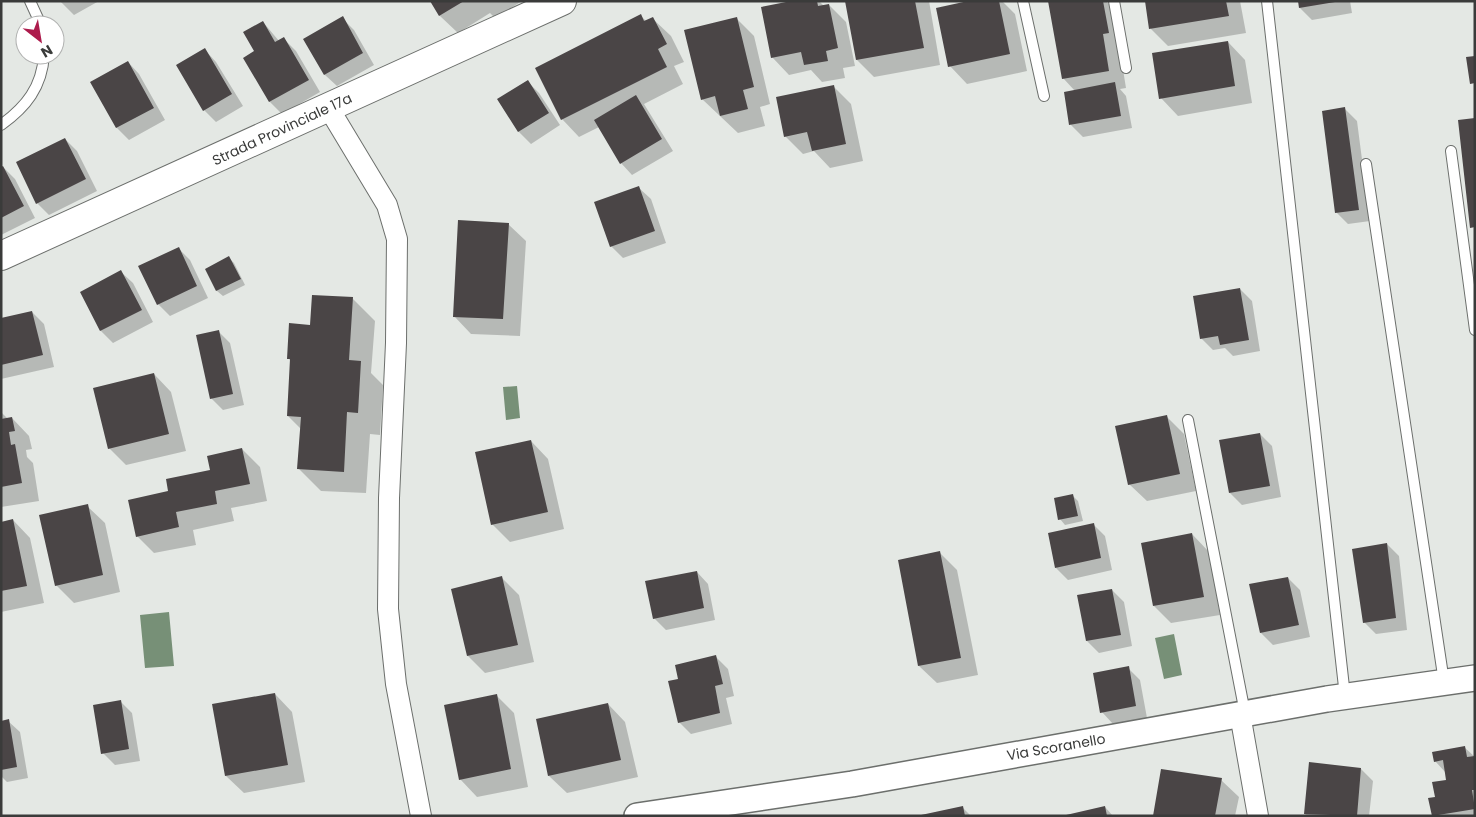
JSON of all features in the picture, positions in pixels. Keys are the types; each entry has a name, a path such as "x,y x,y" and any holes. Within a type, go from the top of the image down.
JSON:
{"main road":[{"name":"Strada Provinciale 17a","path":"1,256 554,3"}],"street":[{"path":"328,107 387,205 397,239 396,343 387,594 391,655 414,792 420,816"},
{"name":"Via Scoranello","path":"637,816 852,784 1345,696 1475,678"},
{"path":"1243,714 1258,816"}],"lane":[{"path":"30,1 37,15"},
{"path":"1023,1 1044,96"},
{"path":"1114,1 1126,68"},
{"path":"1267,1 1345,696"},
{"path":"1,125 24,107 31,98 41,74 42,65"},
{"path":"1451,151 1475,330"},
{"path":"1366,164 1444,682"},
{"path":"1188,420 1243,714"}],"shaded area":[{"path":"517,386 520,418 506,420 503,387"},
{"path":"169,612 174,666 145,668 140,615"},
{"path":"1174,634 1182,675 1164,679 1155,638"}],"building":[{"path":"430,1 464,1 439,16"},
{"path":"791,1 817,1 818,6 829,4 838,48 826,51 828,61 804,65 801,52 771,58 761,7"},
{"path":"845,1 915,1 924,48 856,60"},
{"path":"968,1 999,1 1010,54 948,67 936,8"},
{"path":"1048,1 1103,1 1109,33 1103,34 1109,71 1062,79"},
{"path":"1145,1 1226,1 1229,16 1149,29"},
{"path":"1298,1 1335,1 1335,2 1299,8"},
{"path":"641,14 644,21 653,17 667,44 658,49 667,67 561,120 535,68"},
{"path":"343,16 363,53 324,75 303,39"},
{"path":"737,17 754,87 743,90 748,109 720,116 715,96 701,100 684,30"},
{"path":"263,21 275,42 284,37 309,80 269,102 243,58 254,51 243,32"},
{"path":"1228,41 1235,86 1159,99 1152,53"},
{"path":"205,48 232,94 203,111 176,65"},
{"path":"1475,56 1475,83 1470,84 1466,57"},
{"path":"128,61 154,108 116,128 90,82"},
{"path":"528,80 549,113 518,132 497,99"},
{"path":"1115,82 1121,116 1069,125 1064,92"},
{"path":"834,85 846,144 812,151 807,132 784,137 776,97"},
{"path":"636,95 662,139 620,164 594,120"},
{"path":"1345,107 1359,210 1335,213 1322,111"},
{"path":"1475,118 1475,227 1470,228 1458,120"},
{"path":"65,138 86,179 36,204 16,162"},
{"path":"3,166 24,206 1,218 1,167"},
{"path":"639,186 655,231 610,247 594,202"},
{"path":"458,220 509,223 503,319 453,317"},
{"path":"179,247 197,286 157,305 138,266"},
{"path":"229,256 241,279 216,291 205,269"},
{"path":"121,270 142,310 100,331 80,292"},
{"path":"1240,288 1249,340 1220,345 1218,336 1200,339 1193,296"},
{"path":"312,295 353,297 349,360 361,361 358,413 347,412 344,472 297,469 301,417 287,416 290,359 287,359 289,323 310,325"},
{"path":"32,311 43,355 1,365 1,318"},
{"path":"219,330 233,394 210,399 196,335"},
{"path":"154,373 169,434 108,449 93,388"},
{"path":"1167,415 1180,474 1128,485 1115,426"},
{"path":"12,417 15,431 9,432 11,445 15,444 22,483 1,487 1,419"},
{"path":"1260,433 1270,486 1229,493 1219,440"},
{"path":"531,440 548,512 491,525 475,452"},
{"path":"242,448 250,484 215,491 217,504 176,512 179,527 136,537 128,500 168,491 166,479 210,470 207,456"},
{"path":"1073,494 1078,516 1058,520 1054,498"},
{"path":"88,504 103,575 55,586 39,515"},
{"path":"13,519 27,586 1,591 1,522"},
{"path":"1094,523 1101,558 1055,568 1048,533"},
{"path":"1192,533 1204,597 1153,606 1141,543"},
{"path":"1387,543 1396,618 1363,623 1352,549"},
{"path":"940,551 961,658 918,666 898,560"},
{"path":"697,571 704,608 653,619 645,581"},
{"path":"502,576 518,645 467,656 451,589"},
{"path":"1288,577 1299,625 1260,633 1249,584"},
{"path":"1112,589 1121,635 1086,641 1077,595"},
{"path":"716,655 723,684 715,686 720,713 678,723 668,681 678,679 675,665"},
{"path":"1129,666 1136,706 1100,713 1093,673"},
{"path":"275,693 288,765 225,776 212,704"},
{"path":"497,694 511,769 459,780 444,705"},
{"path":"121,700 129,749 101,754 93,705"},
{"path":"608,703 621,760 548,776 536,719"},
{"path":"9,719 17,767 1,770 1,721"},
{"path":"1465,746 1467,757 1475,756 1475,790 1472,790 1475,809 1432,816 1428,798 1435,797 1432,782 1446,780 1443,760 1434,762 1432,752"},
{"path":"1309,762 1361,768 1357,816 1304,814"},
{"path":"1161,769 1222,778 1215,816 1153,816"},
{"path":"963,806 965,816 921,816 921,815"},
{"path":"1105,806 1107,816 1066,816 1066,815"}]}
